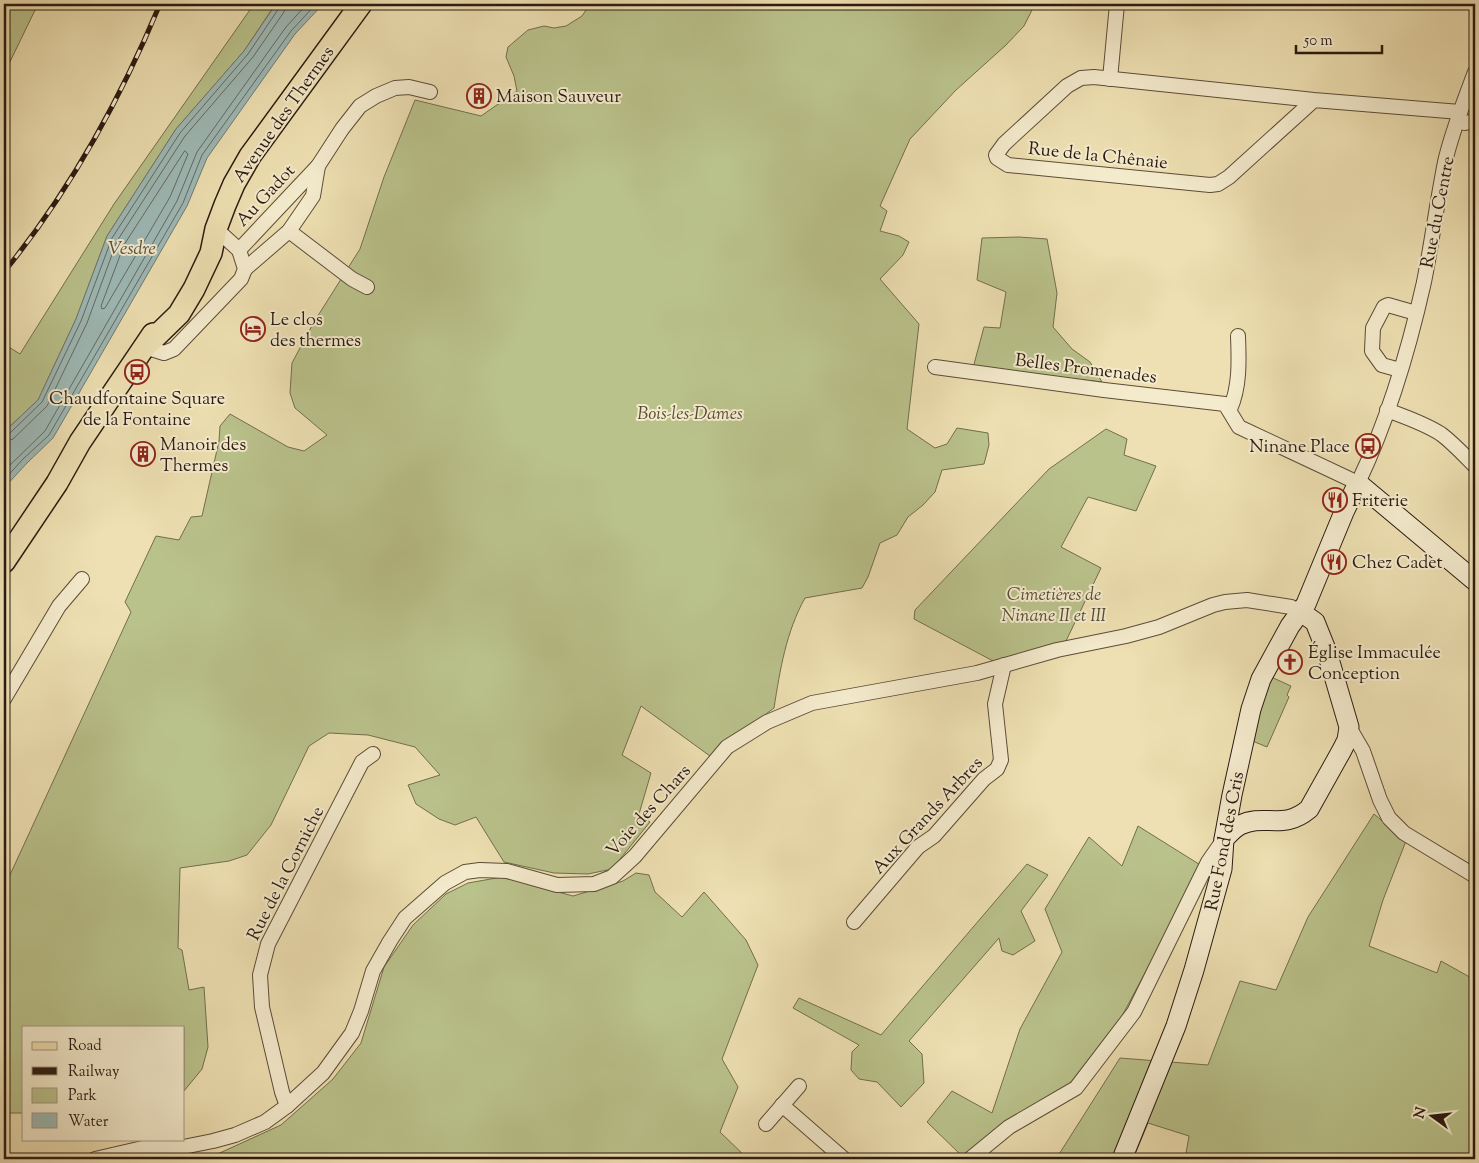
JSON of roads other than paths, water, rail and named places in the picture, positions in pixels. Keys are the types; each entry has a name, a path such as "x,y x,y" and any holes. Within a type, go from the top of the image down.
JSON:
{"main road":[{"name":"Avenue des Thermes","path":"4,562 57,483 95,419 145,347 179,314 211,254 216,229 234,184 250,156 361,4"}],"street":[{"path":"1110,78 1117,4"},
{"name":"Rue du Centre","path":"1301,612 1346,506 1376,447 1416,313 1435,228 1446,162 1459,116 1475,72"},
{"name":"Rue de la Chênaie","path":"1314,100 1218,184 1210,185 1008,165 997,158 996,154 1004,144 1067,86 1081,78 1094,77 1110,78 1314,100 1459,116 1466,123 1475,121"},
{"name":"Au Gadot","path":"239,250 318,166 342,128 360,106 376,96 395,88 409,87 430,92"},
{"name":"Au Gadot","path":"245,269 289,231 313,196 318,166"},
{"path":"145,347 164,353 174,349 241,278 245,269 239,250 216,229"},
{"path":"289,231 352,279 367,287"},
{"path":"1400,370 1382,365 1372,351 1373,328 1384,307 1388,305 1416,313"},
{"path":"1238,336 1239,356 1234,398 1230,409 1239,427 1358,483 1475,582"},
{"name":"Belles Promenades","path":"935,367 1225,404 1230,409"},
{"path":"1387,410 1423,424 1435,431 1451,443 1475,466"},
{"path":"4,699 58,606 82,579"},
{"name":"Voie des Chars","path":"95,1159 147,1147 178,1148 213,1141 235,1135 265,1122 287,1106 323,1073 352,1033 373,971 405,918 426,898 451,879 465,872 480,870 507,871 557,885 594,884 612,877 635,856 727,747 767,722 812,703 977,673 1057,650 1126,636 1159,627 1212,605 1225,602 1247,600 1291,607 1301,612"},
{"path":"1301,612 1315,622 1327,652 1349,727 1363,751 1380,800 1389,818 1404,833 1475,876"},
{"name":"Rue Fond des Cris","path":"1122,1159 1176,1026 1194,970 1222,869 1224,838 1251,709 1261,679 1290,626 1301,612"},
{"name":"Aux Grands Arbres","path":"854,922 918,847 934,836 984,779 997,769 1001,760 995,704 1004,665"},
{"path":"970,1159 1009,1127 1076,1088 1134,1012 1208,862 1224,838 1241,825 1255,821 1291,820 1301,816 1309,809 1347,740 1349,727"},
{"path":"1339,756 1348,749 1363,751"},
{"name":"Rue de la Corniche","path":"287,1106 262,1008 260,975 264,958 268,944 362,762 373,754"},
{"path":"1232,795 1237,805 1255,821"},
{"path":"766,1124 799,1086"},
{"path":"782,1105 844,1159"}],"water":[{"name":"Vesdre","path":"276,4 323,4 295,34 207,158 187,206 53,438 4,488 4,432 38,400 76,319 107,236 176,129 244,51"}],"railway":[{"path":"4,272 51,209 92,144 128,75 160,4"}],"place":[{"name":"Maison Sauveur","path":"479,96"},
{"name":"Le clos des thermes","path":"253,329"},
{"name":"Chaudfontaine Square de la Fontaine","path":"137,372"},
{"name":"Ninane Place","path":"1368,446"},
{"name":"Manoir des Thermes","path":"143,454"},
{"name":"Friterie","path":"1335,500"},
{"name":"Chez Cadet","path":"1334,562"},
{"name":"Église Immaculée Conception","path":"1290,662"}],"park label":[{"name":"Bois-les-Dames","path":"690,413"},
{"name":"Cimetières de Ninane II et III","path":"1054,604"}]}
